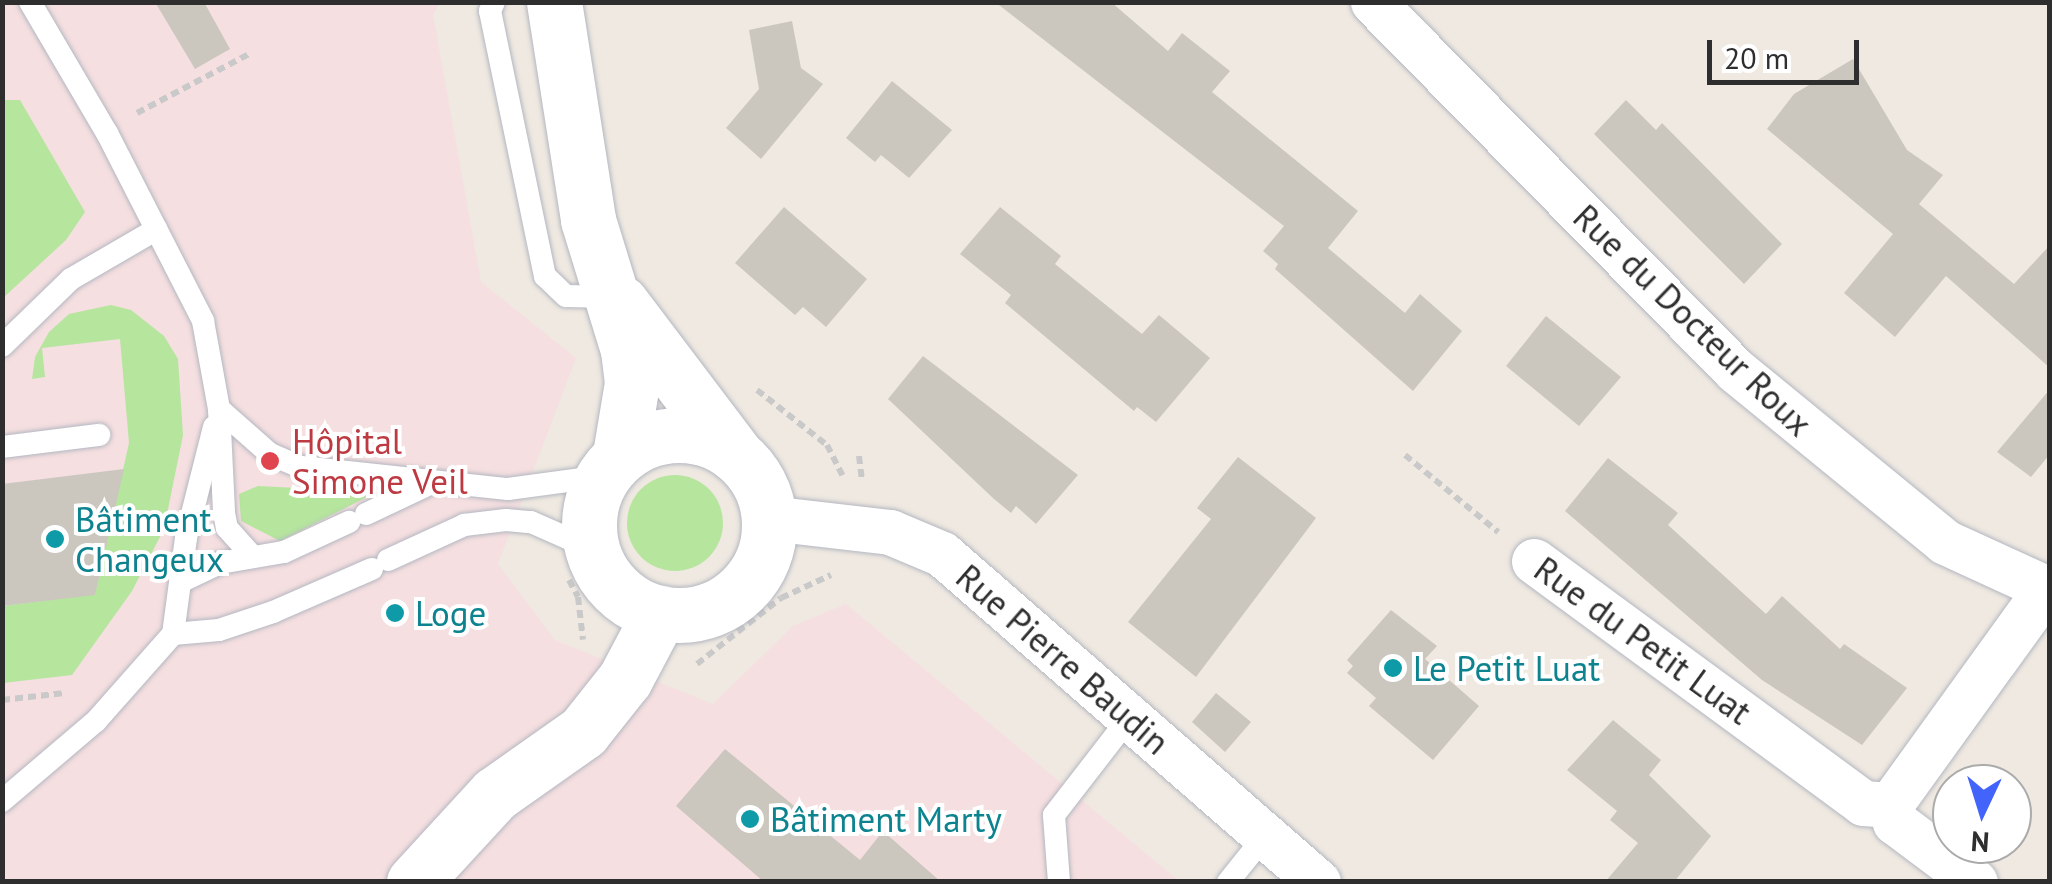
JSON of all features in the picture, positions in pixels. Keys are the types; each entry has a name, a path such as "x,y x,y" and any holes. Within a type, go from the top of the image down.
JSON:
{"street":[{"path":"554,2 588,220 615,297 632,384 612,466 588,514 576,559 612,586 660,613 687,615 738,592 756,572 769,518 758,483 615,297"},
{"name":"Rue du Docteur Roux","path":"1373,2 1734,370 1945,542 2048,589"},
{"path":"612,466 675,434 718,442 736,455"},
{"name":"Rue Pierre Baudin","path":"769,518 890,532 942,554 1318,882"},
{"name":"Rue du Petit Luat","path":"1534,561 1863,803 1890,805"},
{"path":"1976,882 1894,822 1890,805 2048,589"},
{"path":"414,882 495,794 582,732 625,679 660,613"}],"lane":[{"path":"30,2 157,229 202,321 219,410 224,513 228,528 251,555"},
{"path":"494,2 490,10 545,276 566,296 615,297"},
{"path":"2,346 71,279 157,229"},
{"path":"219,410 270,454 300,468 436,482 549,488 612,466"},
{"path":"2,801 96,721 174,634 180,582 219,410"},
{"path":"2,447 99,435"},
{"path":"180,582 251,555 284,552 436,482"},
{"path":"174,634 255,618 464,525 506,520 530,522 576,559"},
{"path":"1059,882 1051,845 1054,816 1130,718"},
{"path":"1228,882 1265,836"}],"path":[{"path":"132,116 251,53"},
{"path":"751,386 828,445 844,480 846,527"},
{"name":"Rue du Petit Luat","path":"1406,455 1534,561"},
{"path":"576,559 581,658"},
{"path":"572,643 583,646"},
{"path":"2,700 66,693"}],"shaded area":[{"name":"Hôpital Simone Veil","path":"2,3 440,3 433,14 481,282 576,358 498,564 555,640 713,704 793,626 846,604 1179,881 3,881"}],"green space":[{"path":"3,100 20,100 85,212 66,240 3,298"},
{"path":"111,305 131,310 164,336 178,359 183,435 164,529 132,591 72,675 3,683 2,606 95,594 129,443 120,339 42,348 45,377 32,379 35,357 49,332 69,314"},
{"path":"675,475 693,479 709,489 719,505 723,523 719,541 709,557 693,567 675,571 657,567 641,557 631,541 627,523 631,505 641,489 657,479"},
{"path":"258,486 377,492 280,541 241,521 239,494"}],"building":[{"path":"155,2 204,2 230,49 195,69"},
{"path":"995,2 1111,2 1168,51 1182,33 1230,71 1212,92 1358,211 1328,248 1405,313 1420,294 1462,331 1413,391 1275,269 1278,264 1263,251 1284,226"},
{"path":"792,21 801,68 823,84 761,159 726,128 759,89 749,30"},
{"path":"1853,59 1907,150 1943,175 1919,204 2014,284 2050,245 2050,368 1946,276 1895,337 1844,293 1893,234 1767,129 1794,94"},
{"path":"892,81 952,130 909,178 881,155 875,162 846,138"},
{"path":"1626,100 1656,130 1662,123 1782,244 1744,284 1594,134"},
{"path":"784,207 867,279 826,327 803,307 795,315 735,263"},
{"path":"1000,207 1061,256 1055,264 1142,334 1159,315 1210,358 1156,422 1137,407 1134,411 1005,303 1011,295 960,254"},
{"path":"1546,316 1621,377 1579,426 1506,366"},
{"path":"923,356 1078,475 1036,524 1016,506 1011,513 994,499 888,399"},
{"path":"2050,389 2050,454 2031,477 1997,452"},
{"path":"1238,457 1316,518 1196,677 1128,622 1211,519 1197,508"},
{"path":"1608,458 1678,513 1668,525 1766,614 1782,596 1840,649 1844,644 1907,688 1862,745 1762,680 1565,511"},
{"name":"Bâtiment Changeux","path":"124,469 95,595 2,606 2,484"},
{"name":"Le Petit Luat","path":"1391,610 1437,646 1425,659 1479,706 1433,760 1369,706 1376,698 1347,673 1353,666 1347,660"},
{"path":"1216,693 1251,722 1225,752 1192,722"},
{"path":"1613,720 1661,760 1649,775 1711,836 1674,882 1605,882 1638,843 1610,820 1617,811 1567,770"},
{"name":"Bâtiment Marty","path":"725,749 860,860 883,831 941,882 764,882 676,806"}],"place":[{"name":"Hôpital Simone Veil","path":"270,461"},
{"name":"Bâtiment Changeux","path":"55,539"},
{"name":"Loge","path":"395,613"},
{"name":"Le Petit Luat","path":"1393,668"},
{"name":"Bâtiment Marty","path":"750,819"}]}
